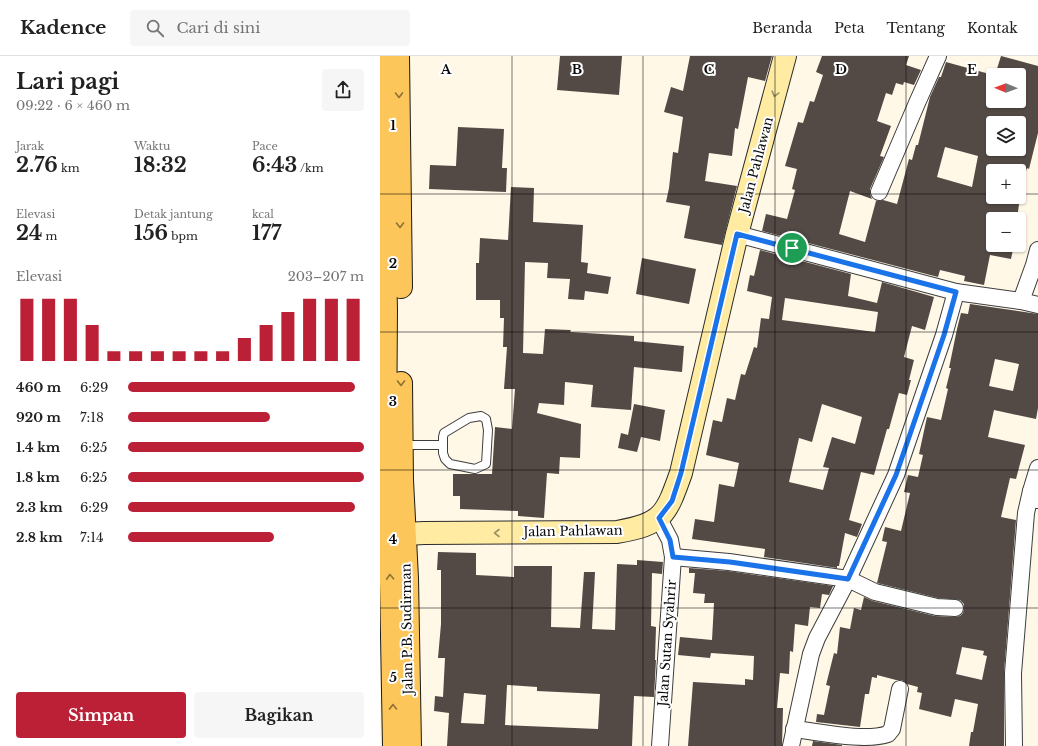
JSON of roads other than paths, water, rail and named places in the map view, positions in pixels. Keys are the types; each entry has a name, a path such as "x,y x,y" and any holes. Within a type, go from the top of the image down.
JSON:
{"main road":[{"name":"Jalan P.B. Sudirman","path":"380,56 383,309 389,450 394,746"},
{"name":"Jalan P.B. Sudirman","path":"389,450 398,56"},
{"name":"Jalan Pahlawan","path":"391,535 617,532 640,528 659,518 672,501 681,473 737,234 785,56"},
{"name":"Jalan P.B. Sudirman","path":"391,535 407,586 410,746"}],"street":[{"path":"879,192 938,56"},
{"path":"737,234 956,292 1021,300 1038,305"},
{"path":"1021,300 1038,250"},
{"path":"791,746 811,654 826,618 848,579 896,475 944,335 956,292"},
{"path":"1014,746 1013,673 1026,513 1035,496 1038,468"},
{"path":"659,518 672,550 730,562 848,579 875,592 931,605 955,608"},
{"name":"Jalan Sutan Syahrir","path":"660,746 672,550"},
{"path":"794,729 852,736 888,734 892,729 900,689"}],"lane":[{"path":"481,416 486,419 488,430 486,464 475,469 450,464 445,459 443,454 443,446 444,433 470,418 481,416"},
{"path":"389,450 443,446"}]}
